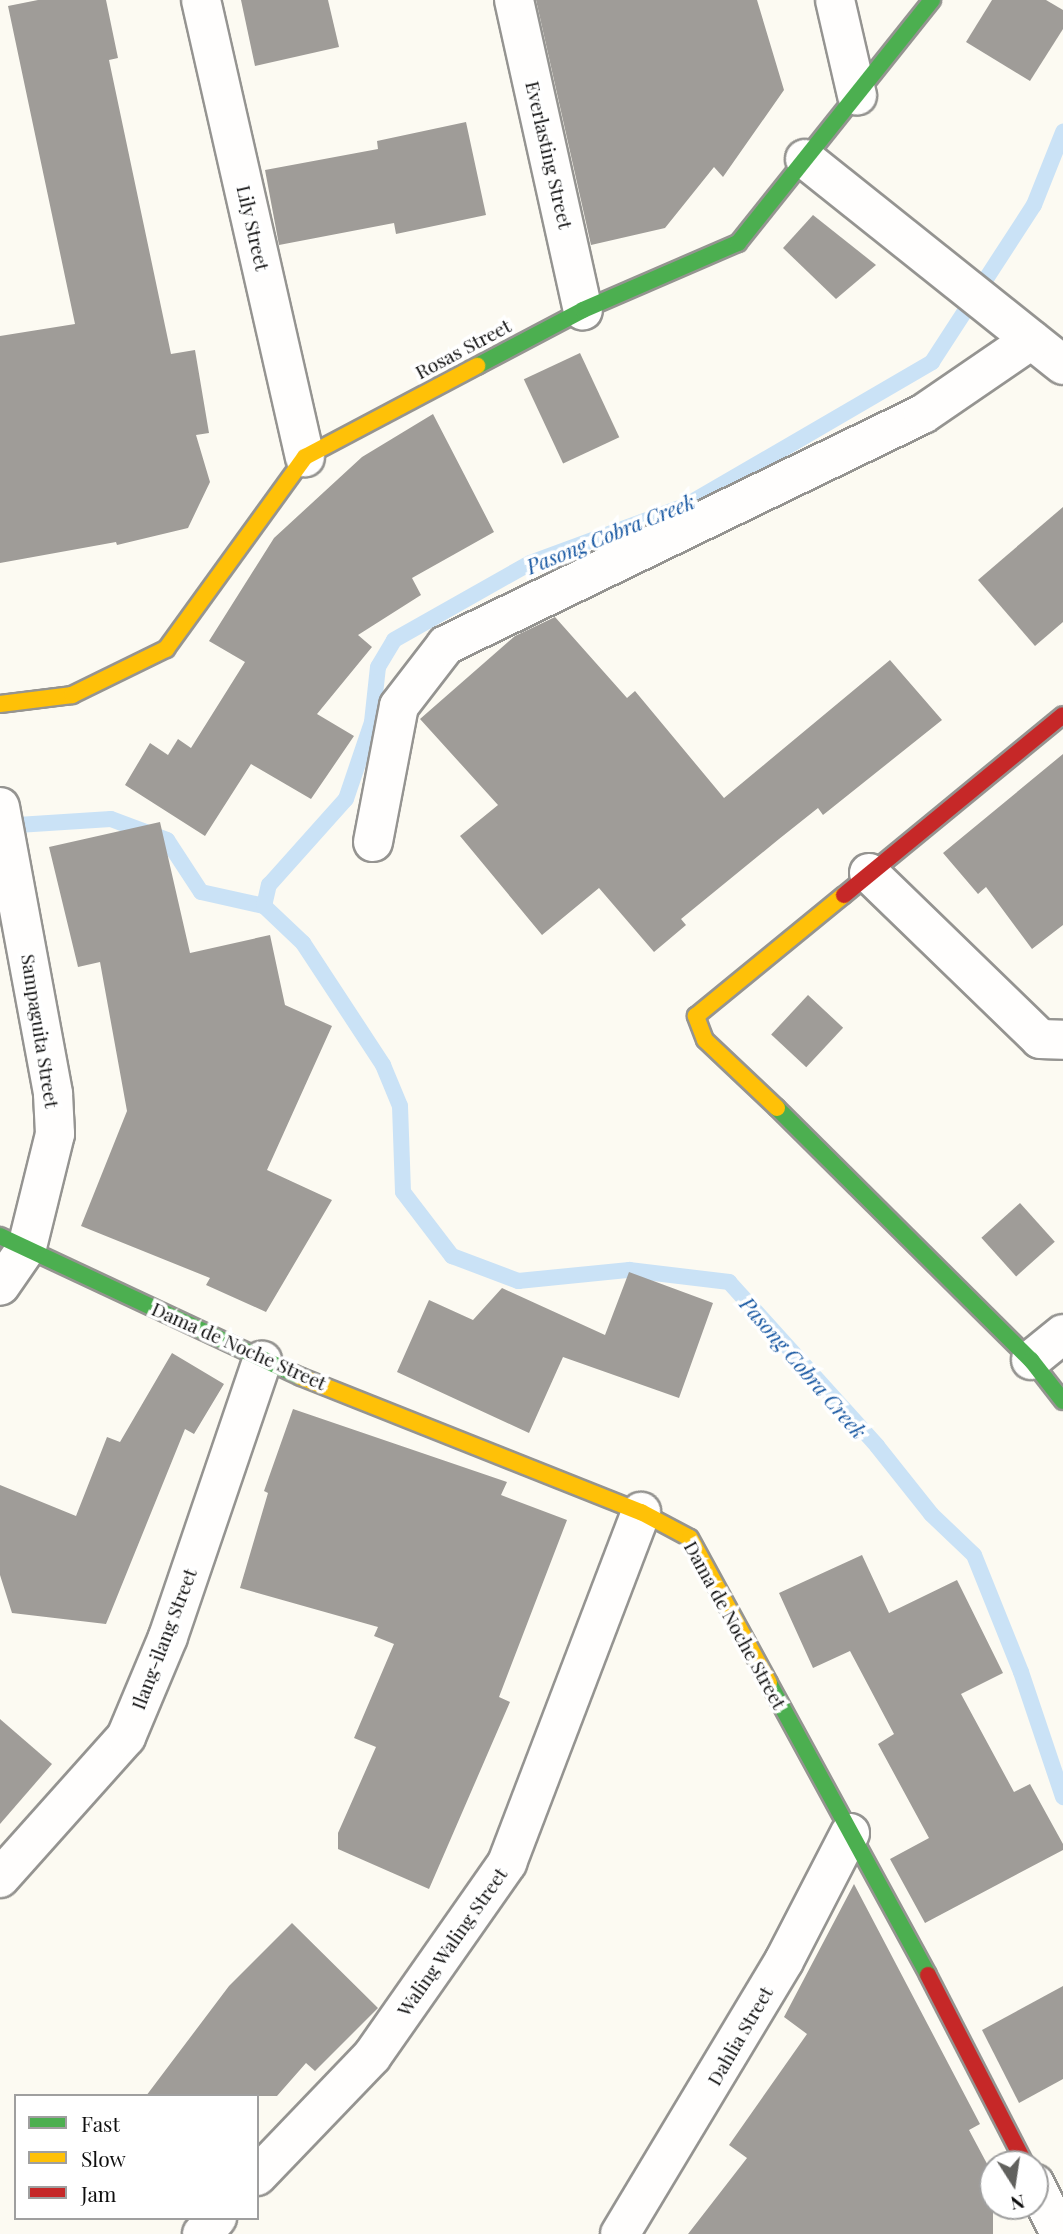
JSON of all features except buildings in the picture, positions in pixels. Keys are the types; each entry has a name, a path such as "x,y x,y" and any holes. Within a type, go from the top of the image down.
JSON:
{"street":[{"name":"Lily Street","path":"201,0 305,457"},
{"name":"Everlasting Street","path":"514,0 583,310"},
{"path":"835,0 858,95"},
{"name":"Rosas Street","path":"0,704 72,695 166,649 305,457 583,310 738,243 932,0"},
{"path":"373,842 399,706 446,645 923,414 1043,346 936,265 805,159"},
{"path":"1063,715 696,1016 705,1040 856,1182 1031,1360 1063,1401"},
{"name":"Sampaguita Street","path":"0,807 53,1094 55,1134 14,1241 0,1286"},
{"path":"869,873 1040,1039 1063,1040"},
{"name":"Dama de Noche Street","path":"14,1241 262,1360 641,1512 690,1538 1018,2150"},
{"path":"1031,1360 1063,1334"},
{"name":"Ilang-ilang Street","path":"0,1878 126,1737 167,1637 262,1360"},
{"name":"Waling Waling Street","path":"259,2174 372,2056 507,1863 641,1512"},
{"name":"Dahlia Street","path":"620,2234 784,1961 850,1833"},
{"path":"1049,2212 1060,2234"},
{"path":"202,2234 215,2220"}],"waterway":[{"name":"Pasong Cobra Creek","path":"264,906 269,885 346,799 372,722 378,667 394,640 530,563 685,506 932,362 1034,205 1063,132"},
{"name":"Pasong Cobra Creek","path":"2,826 111,819 167,840 201,892 264,906 303,943 383,1065 400,1106 403,1192 452,1256 518,1281 629,1270 729,1282 877,1446 931,1514 974,1555 1021,1672 1063,1797"}],"traffic: fast":[{"path":"477,366 583,310 738,243 932,0"},
{"path":"777,1108 1031,1360 1063,1401"},
{"path":"0,1236 301,1377"},
{"path":"769,1683 928,1975"}],"traffic: slow":[{"path":"0,704 72,695 166,649 305,457 477,366"},
{"path":"777,1108 705,1040 696,1016 844,895"},
{"path":"301,1377 641,1512 690,1538 769,1683"}],"traffic: jam":[{"path":"844,895 1063,715"},
{"path":"928,1975 1018,2150"}]}
